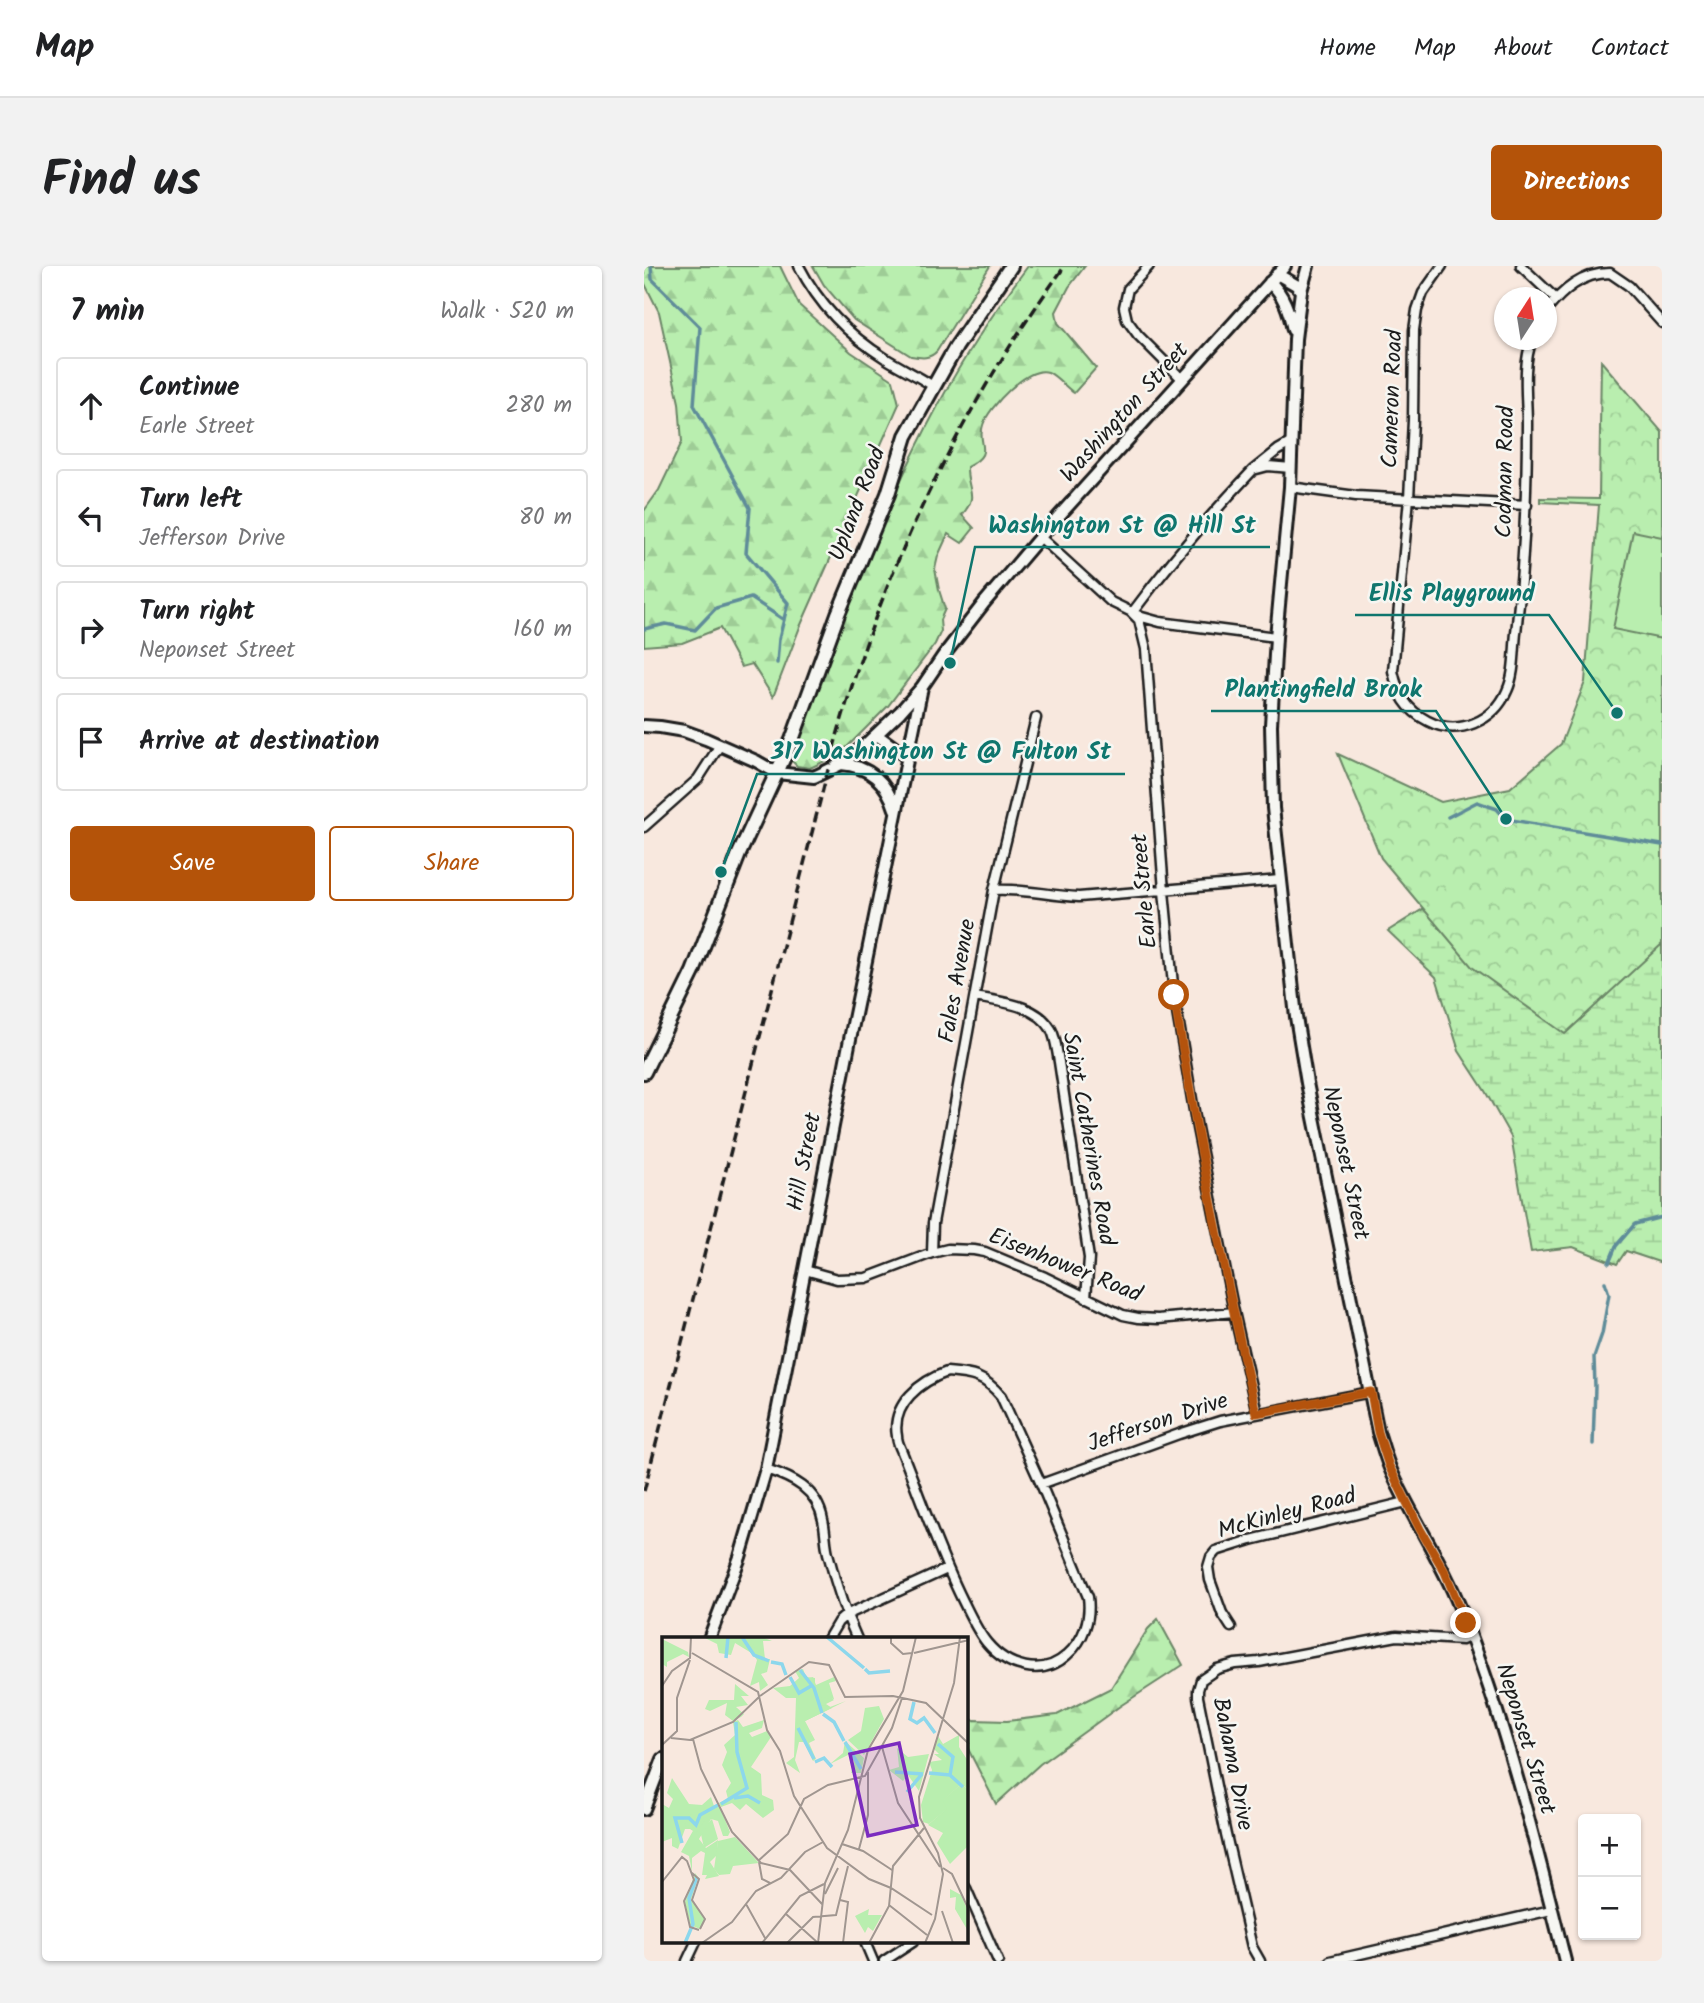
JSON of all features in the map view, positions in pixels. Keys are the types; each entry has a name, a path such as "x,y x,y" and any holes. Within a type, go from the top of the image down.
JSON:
{"main road":[{"name":"Upland Road","path":"777,774 853,575 888,495 906,436 956,347 1011,266"},
{"path":"644,1072 693,972 739,853 777,774"}],"street":[{"path":"799,266 813,292 841,325 869,347 933,386"},
{"path":"1149,266 1128,289 1124,307 1127,320 1138,335 1183,380"},
{"name":"Neponset Street","path":"1308,266 1301,291 1295,339 1290,487 1271,725 1273,808 1296,1017 1378,1432 1389,1466 1445,1572 1471,1636 1522,1795 1564,1961"},
{"name":"Cameron Road","path":"1409,498 1413,420 1413,330 1423,293 1443,266"},
{"path":"1521,266 1543,287"},
{"path":"1557,298 1588,276 1610,273 1629,286 1662,323"},
{"path":"1277,274 1301,291"},
{"name":"Washington Street","path":"777,774 814,777 841,764 877,735 922,687 964,628 1040,537 1277,274"},
{"name":"Neponset Street","path":"1277,274 1295,339"},
{"name":"Codman Road","path":"1409,498 1396,636 1396,687 1403,700 1425,719 1438,726 1455,727 1481,721 1495,711 1509,688 1522,582 1527,505 1527,368 1530,350"},
{"path":"1132,612 1156,580 1253,470 1292,442"},
{"path":"1253,470 1268,466 1291,468"},
{"path":"1290,487 1356,496 1527,505"},
{"path":"1040,537 1111,602 1132,612 1160,622 1276,637"},
{"name":"Earle Street","path":"1132,612 1139,620 1146,649 1174,995 1184,1059 1256,1413"},
{"name":"Hill Street","path":"710,1637 740,1557 766,1469 922,687"},
{"name":"Fales Avenue","path":"932,1253 933,1223 994,890 1036,718"},
{"path":"644,726 684,731 755,761 777,774"},
{"path":"877,735 907,757"},
{"path":"644,827 698,779 720,745"},
{"path":"841,764 856,766 874,775 890,793 896,811"},
{"path":"994,890 1012,888 1079,897 1280,880"},
{"name":"Saint Catherines Road","path":"975,997 1020,1006 1040,1017 1053,1034 1089,1258 1086,1298"},
{"name":"Eisenhower Road","path":"804,1270 837,1279 866,1278 932,1253 961,1249 985,1252 1045,1277 1123,1315 1138,1318 1185,1317 1234,1312"},
{"path":"947,1372 980,1377 992,1385 1001,1396 1041,1484 1088,1597 1090,1611 1087,1625 1071,1652 1060,1662 1032,1668 1008,1661 987,1643 947,1569 896,1435 900,1412 914,1390 934,1377 947,1372"},
{"name":"Jefferson Drive","path":"1041,1484 1220,1422 1371,1392"},
{"path":"766,1469 796,1481 815,1497 823,1520 828,1555 846,1615 856,1637"},
{"name":"McKinley Road","path":"1231,1627 1222,1613 1210,1580 1210,1557 1216,1551 1251,1539 1406,1502"},
{"path":"829,1637 838,1622 846,1615 947,1569"},
{"name":"Bahama Drive","path":"1260,1961 1252,1947 1226,1835 1198,1697 1202,1680 1217,1669 1235,1664 1259,1662 1397,1636 1462,1640 1471,1636"},
{"path":"644,1809 662,1762"},
{"path":"968,1899 998,1961"},
{"path":"1329,1961 1551,1910"},
{"path":"687,1961 695,1944"},
{"path":"866,1944 873,1961"},
{"path":"884,1961 910,1944"}],"green space":[{"path":"644,266 780,266 799,305 851,352 893,380 899,404 800,627 773,697 752,664 741,667 720,628 682,643 644,646 644,511 659,490 682,442 679,403 659,312 644,282"},
{"path":"813,266 990,266 937,351 929,357 922,357 911,356 854,320 824,285"},
{"path":"1028,266 1085,266 1069,287 1056,312 1058,323 1096,368 1074,393 1048,372 1030,375 1020,381 992,409 981,432 981,457 967,467 971,497 962,515 974,528 962,543 948,534 938,556 935,569 945,609 940,620 941,631 935,644 888,706 840,754 810,768 797,766 789,758 797,745 845,613 899,484 961,365"},
{"path":"1601,361 1662,432 1662,944 1565,1034 1472,967 1381,858 1338,754 1441,802 1510,788 1561,744 1585,682 1599,505 1540,502 1540,498 1599,499"},
{"path":"1633,531 1662,537 1662,639 1613,629"},
{"path":"1501,860 1662,867 1662,1263 1626,1251 1617,1264 1573,1247 1531,1252 1511,1137 1459,1051 1436,977 1388,931"},
{"path":"1158,1619 1183,1665 1120,1706 1040,1764 996,1804 968,1749 968,1722 1057,1715 1111,1688 1148,1629"}],"waterway":[{"path":"651,266 652,279 700,327 694,405 750,508 746,553 788,603 779,639 777,663"},
{"path":"644,629 666,624 695,630 716,608 751,598 784,620"},
{"path":"1448,817 1477,802 1497,809 1506,819 1662,845"},
{"path":"1609,1263 1616,1246 1635,1224 1662,1217"},
{"path":"1593,1444 1594,1357 1602,1334 1609,1294 1605,1282"}],"railway":[{"path":"644,1491 831,758 872,627 897,563 955,440 989,380 1065,266"}],"place":[{"name":"Washington St @ Hill St","path":"950,663"},
{"name":"Ellis Playground","path":"1617,713"},
{"name":"Plantingfield Brook","path":"1506,819"},
{"name":"317 Washington St @ Fulton St","path":"721,872"}],"route":[{"path":"1174,995 1197,1128 1256,1413 1371,1392 1378,1432 1389,1466 1445,1572 1466,1623"}]}
